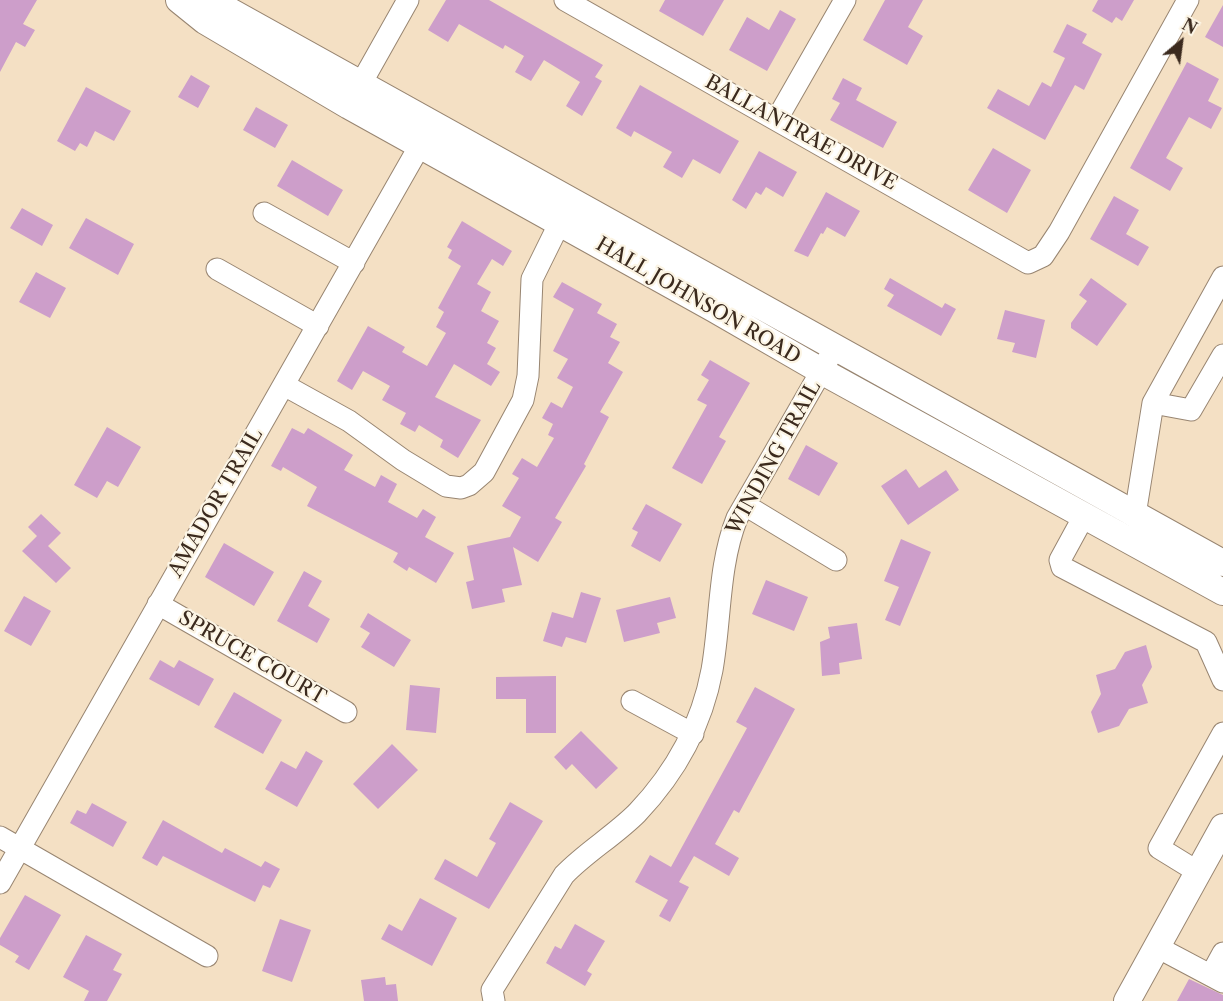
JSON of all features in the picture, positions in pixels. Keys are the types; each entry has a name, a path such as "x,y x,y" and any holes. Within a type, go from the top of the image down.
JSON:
{"main road":[{"name":"HALL JOHNSON ROAD","path":"179,0 205,21 355,95 565,212 834,349 1223,563"},
{"name":"HALL JOHNSON ROAD","path":"210,0 355,95"},
{"name":"HALL JOHNSON ROAD","path":"565,212 823,372 1223,592"},
{"path":"1123,537 1135,514"},
{"path":"1127,1001 1223,827"}],"street":[{"path":"355,95 408,0"},
{"name":"BALLANTRAE DRIVE","path":"565,0 1028,263 1037,261 1043,256 1059,232 1188,0"},
{"path":"777,119 845,0"},
{"name":"AMADOR TRAIL","path":"0,883 426,135"},
{"path":"284,385 349,421 403,460 446,486 461,488 469,485 484,472 523,400 528,376 532,279 565,212"},
{"path":"264,213 354,263"},
{"path":"217,269 318,326"},
{"path":"1135,514 1153,403 1223,277"},
{"name":"WINDING TRAIL","path":"493,999 492,990 564,875 636,814 668,775 693,734 706,700 712,668 727,542 745,505 823,372 834,349"},
{"path":"1153,403 1191,410 1223,355"},
{"path":"745,505 836,560"},
{"path":"1084,516 1060,560 1062,567 1206,642 1223,680"},
{"name":"SPRUCE COURT","path":"158,604 346,712"},
{"path":"632,701 693,734"},
{"path":"1198,872 1159,848 1223,734"},
{"path":"0,837 207,956"},
{"path":"1157,947 1217,978 1223,953"}],"building":[{"path":"0,0 37,0 23,24 35,30 25,47 16,42 0,72"},
{"path":"446,0 489,0 603,65 595,77 602,81 582,116 566,106 580,82 544,60 531,81 515,72 524,56 505,45 503,49 459,24 448,42 428,30"},
{"path":"665,0 724,0 703,36 659,11"},
{"path":"885,0 923,0 908,27 923,36 907,65 863,40"},
{"path":"1098,0 1134,0 1122,21 1116,17 1112,23 1092,11"},
{"path":"1223,5 1223,47 1205,37"},
{"path":"780,10 796,19 767,71 729,50 747,17 769,30"},
{"path":"1067,24 1087,34 1082,43 1102,54 1084,90 1075,85 1045,140 987,108 998,89 1029,106 1042,82 1051,87 1065,58 1053,52"},
{"path":"1187,62 1219,79 1208,101 1222,108 1211,129 1189,117 1166,158 1183,168 1170,191 1130,168"},
{"path":"191,75 210,86 198,108 178,97"},
{"path":"843,78 862,88 856,100 897,122 883,148 830,120 840,103 832,99"},
{"path":"640,85 739,141 720,174 693,159 682,178 663,167 672,152 634,131 631,137 616,128"},
{"path":"86,87 131,111 114,141 95,131 87,147 80,143 75,151 57,141"},
{"path":"256,107 288,125 275,148 243,130"},
{"path":"993,148 1031,170 1007,213 968,190"},
{"path":"759,151 797,172 783,197 766,187 761,195 756,192 746,209 732,200"},
{"path":"292,160 343,190 328,216 277,186"},
{"path":"826,192 860,211 845,237 827,227 823,234 821,233 808,257 794,251"},
{"path":"1114,196 1139,210 1126,234 1149,247 1138,266 1090,239"},
{"path":"22,208 53,225 42,246 10,228"},
{"path":"86,218 134,244 118,275 69,248"},
{"path":"462,221 512,251 503,266 492,259 477,284 491,292 481,311 499,321 487,343 496,348 487,364 500,372 491,386 454,364 435,397 481,420 458,458 440,447 443,440 419,425 415,432 400,424 406,413 382,400 390,386 363,371 352,390 337,381 368,326 405,347 402,352 427,366 446,333 436,327 444,312 438,308 461,266 448,258 452,250 447,247"},
{"path":"36,272 66,288 50,318 19,302"},
{"path":"890,278 942,308 945,303 956,309 941,336 887,306 894,295 884,289"},
{"path":"1091,278 1127,304 1097,346 1071,328 1071,323 1087,301 1079,295"},
{"path":"562,282 602,304 597,313 617,324 610,337 620,342 608,363 623,372 600,412 609,417 584,464 586,466 555,518 562,522 538,562 513,547 522,585 502,589 505,602 472,609 466,582 474,580 467,546 510,537 521,517 502,506 519,478 512,474 522,458 537,467 554,438 548,435 553,424 542,418 551,402 562,408 573,387 557,378 568,359 553,351 574,309 553,297"},
{"path":"1005,310 1045,320 1036,358 1012,352 1015,343 997,339"},
{"path":"710,360 750,383 719,437 726,441 702,484 672,468 707,405 697,400 709,380 701,375"},
{"path":"107,427 141,447 118,487 107,481 97,498 74,485"},
{"path":"292,428 304,434 308,428 353,455 344,470 375,487 381,475 397,484 388,502 417,518 423,509 436,517 425,537 454,553 436,583 409,567 407,571 393,562 398,553 307,506 317,487 283,467 281,471 271,466"},
{"path":"806,445 838,463 819,496 788,479"},
{"path":"906,469 919,488 946,470 959,490 908,525 881,486"},
{"path":"646,504 682,524 660,562 631,546 638,532 632,529"},
{"path":"41,514 61,533 48,546 71,568 56,583 22,551 37,536 28,527"},
{"path":"901,539 931,552 900,626 885,620 899,587 884,581"},
{"path":"224,543 274,572 254,606 205,577"},
{"path":"304,571 322,581 308,606 330,619 317,643 277,621"},
{"path":"766,580 808,597 794,631 752,614"},
{"path":"581,592 601,598 586,643 566,637 562,647 543,641 552,612 573,618"},
{"path":"24,596 51,611 31,646 4,631"},
{"path":"670,597 676,618 657,623 660,633 624,642 616,610"},
{"path":"368,613 411,640 394,667 361,647 370,633 360,627"},
{"path":"857,623 862,659 839,663 840,674 822,676 820,642 830,638 828,627"},
{"path":"1146,645 1152,667 1142,685 1148,703 1129,709 1119,726 1098,733 1091,712 1101,694 1096,675 1115,669 1125,652"},
{"path":"160,660 174,668 179,660 214,679 199,706 149,679"},
{"path":"556,676 556,733 526,733 526,699 496,699 496,677"},
{"path":"410,685 440,688 436,733 406,730"},
{"path":"755,687 795,709 739,813 734,810 715,844 739,858 729,876 694,856 679,882 689,887 670,922 659,916 668,900 635,882 650,855 671,867 747,728 736,722"},
{"path":"234,692 282,720 263,754 214,727"},
{"path":"581,731 618,768 596,789 572,764 566,770 554,757"},
{"path":"392,744 418,770 378,809 353,784"},
{"path":"306,751 323,761 297,807 265,789 281,761 296,769"},
{"path":"510,802 543,821 489,909 434,879 445,859 477,877 496,843 489,839"},
{"path":"92,803 127,822 113,847 70,823 77,810 86,814"},
{"path":"163,820 222,853 225,848 261,867 265,861 280,869 270,888 263,885 255,902 163,856 157,866 142,858"},
{"path":"25,895 61,915 29,970 15,962 19,956 0,945 0,938"},
{"path":"420,898 457,918 432,966 381,939 389,924 402,931"},
{"path":"280,919 311,930 292,982 262,971"},
{"path":"575,924 605,941 587,971 592,974 585,986 546,963 555,946 561,949"},
{"path":"86,935 122,954 113,970 122,974 107,1001 84,1001 89,991 63,977"},
{"path":"385,977 386,985 396,984 398,1001 364,1001 361,980"},
{"path":"1189,979 1223,995 1223,1001 1177,1001"}]}
